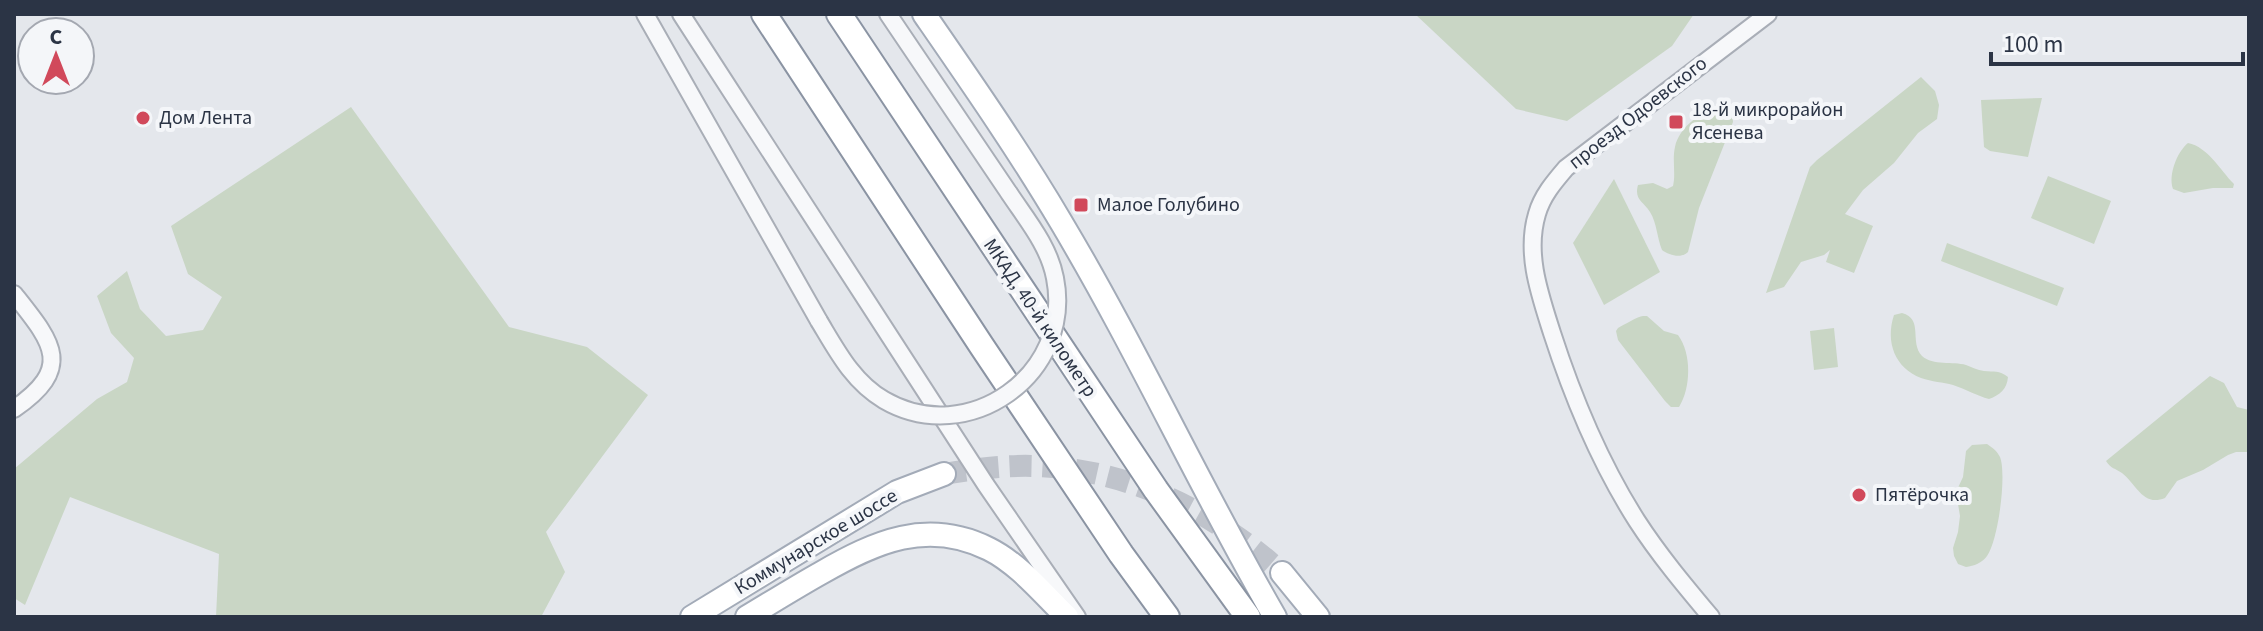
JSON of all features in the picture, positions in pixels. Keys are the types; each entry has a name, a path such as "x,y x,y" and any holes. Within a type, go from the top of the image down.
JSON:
{"highway":[{"path":"764,14 981,345 1121,554 1167,617"},
{"name":"МКАД, 40-й километр","path":"839,14 1147,478 1248,617"}],"main road":[{"path":"924,14 1060,220 1275,617"},
{"name":"Коммунарское шоссе","path":"692,617 897,492 944,474"},
{"name":"Коммунарское шоссе","path":"747,617 875,544 903,536 936,535 965,539 990,549 1018,570 1067,617"},
{"path":"1282,573 1318,617"}],"street":[{"path":"645,14 819,321 853,375 868,389 903,409 942,416 962,414 1000,400 1031,374 1051,339 1056,320 1056,279 1042,242 888,14"},
{"path":"681,14 986,485 1077,617"},
{"name":"проезд Одоевского","path":"1711,617 1638,523 1587,427 1539,292 1533,239 1537,214 1548,189 1566,168 1768,14"},
{"path":"14,294 45,336 52,359 47,380 14,409"}],"green space":[{"path":"1415,14 1694,14 1672,46 1567,121 1516,109"},
{"path":"1921,77 1935,91 1939,105 1937,119 1918,133 1894,163 1863,190 1845,214 1873,226 1854,273 1826,262 1830,250 1801,262 1784,287 1766,293 1810,167"},
{"path":"2042,98 2028,157 1990,151 1984,147 1981,100"},
{"path":"351,107 509,327 587,347 648,395 546,532 565,572 541,617 216,617 219,554 70,497 25,605 14,598 14,469 97,399 127,382 134,358 111,333 97,296 127,271 140,309 166,336 203,330 222,297 188,274 171,226"},
{"path":"1722,107 1732,112 1733,122 1699,208 1688,252 1671,255 1662,250 1652,216 1638,197 1638,185 1653,183 1667,189 1673,186 1674,152 1681,133 1699,116"},
{"path":"2188,143 2208,154 2234,184 2233,188 2184,193 2173,189 2174,164"},
{"path":"2048,176 2111,201 2094,244 2031,218"},
{"path":"1614,179 1660,272 1604,305 1573,243"},
{"path":"1947,243 2064,288 2057,306 1941,261"},
{"path":"1902,313 1913,320 1916,344 1922,356 1932,361 2002,373 2008,377 2004,388 1989,399 1912,374 1899,361 1892,344 1894,315"},
{"path":"1643,316 1664,331 1678,335 1683,343 1688,361 1688,381 1679,407 1671,407 1665,401 1618,340 1618,328"},
{"path":"1834,328 1838,367 1814,370 1810,331"},
{"path":"2210,376 2224,383 2237,407 2249,410 2249,452 2228,455 2177,481 2165,498 2151,500 2106,461"},
{"path":"1987,444 1998,453 2002,466 1998,523 1987,556 1978,564 1966,567 1958,564 1954,556 1960,516 1956,492 1963,477 1966,451 1972,445"}],"tunnel":[{"path":"944,474 1035,466 1103,475 1168,497 1198,513 1228,531 1282,573"}],"place":[{"name":"Дом Лента","path":"143,118"},
{"name":"18-й микрорайон Ясенева","path":"1676,122"},
{"name":"Малое Голубино","path":"1081,205"},
{"name":"Пятёрочка","path":"1859,495"}]}
